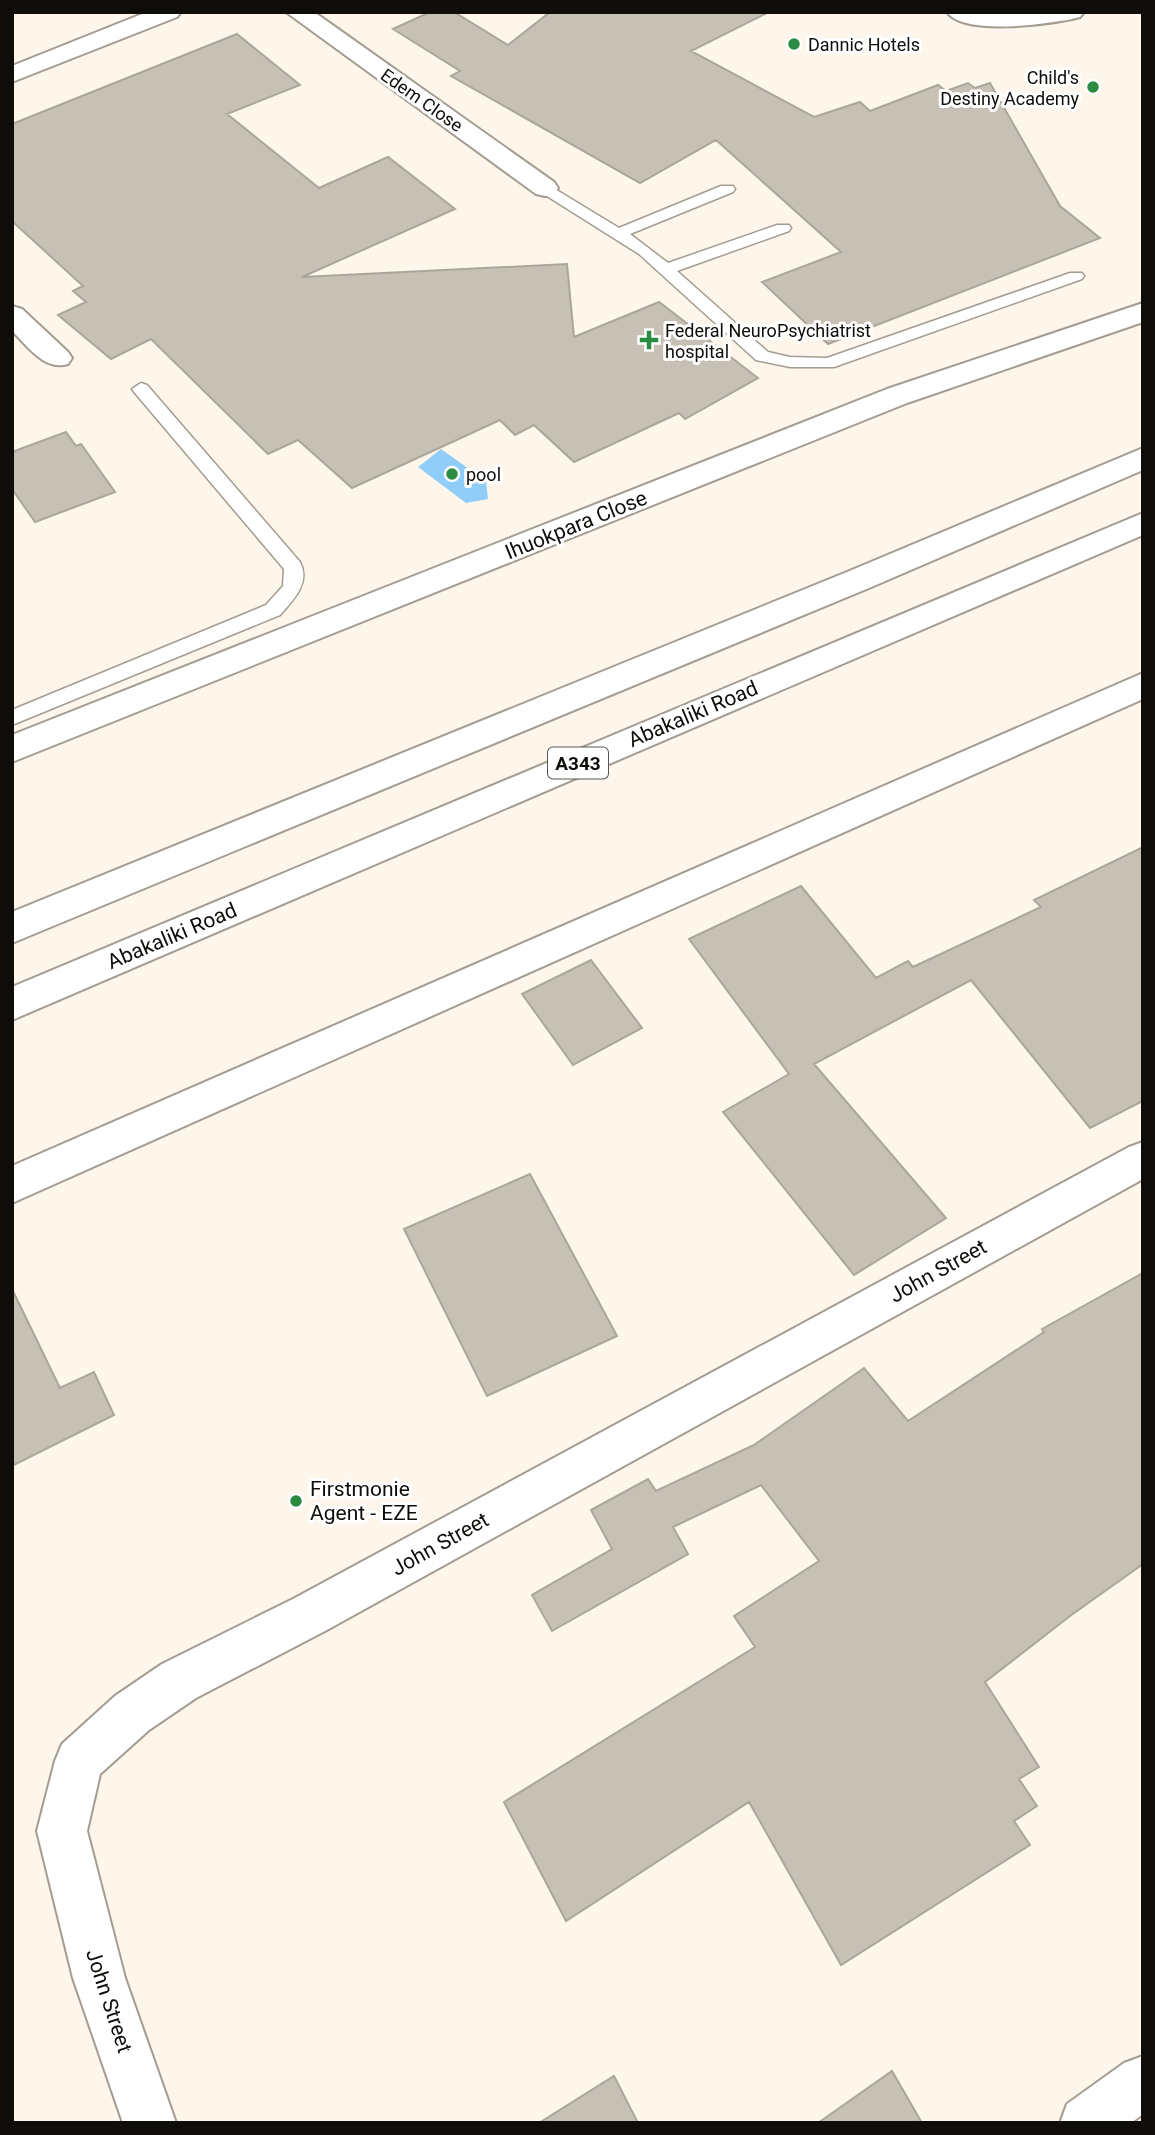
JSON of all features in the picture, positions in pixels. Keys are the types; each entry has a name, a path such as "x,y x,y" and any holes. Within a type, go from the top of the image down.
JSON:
{"main road":[{"path":"12,75 169,12"},
{"name":"Edem Close","path":"298,12 545,188"},
{"path":"959,12 1002,20 1045,18 1072,12"},
{"name":"Ihuokpara Close","path":"12,749 897,396 1143,312"},
{"path":"12,315 58,358"},
{"path":"12,928 858,580 1143,458"},
{"name":"Abakaliki Road","path":"12,1004 1143,523"},
{"path":"12,1185 1143,685"},
{"name":"John Street","path":"150,2123 99,1978 62,1831 79,1761 132,1713 179,1681 309,1615 1143,1159"},
{"path":"1086,2123 1143,2082"}],"lane":[{"path":"545,188 645,251 762,356 790,362 828,363 1076,276"},
{"path":"617,234 727,189"},
{"path":"665,270 783,229"},
{"path":"12,718 273,610 291,591 296,578 293,567 141,389"}],"water":[{"name":"pool","path":"441,449 486,481 488,499 466,503 418,467"}],"building":[{"path":"430,12 454,12 508,45 550,12 769,12 691,51 814,117 860,102 870,111 938,85 946,91 968,83 975,88 990,83 1060,206 1100,238 828,344 762,282 841,252 716,140 640,183 451,76 460,71 393,29"},
{"path":"237,34 300,85 227,114 319,188 388,157 455,209 302,277 567,264 574,337 659,302 758,378 685,419 679,413 574,462 534,425 515,435 500,420 352,488 298,440 268,454 151,339 111,359 58,315 86,302 73,291 83,286 12,221 12,124"},
{"path":"66,432 76,446 81,444 115,492 35,522 12,489 12,452"},
{"path":"1143,847 1143,1101 1090,1128 971,980 814,1064 946,1218 854,1275 723,1112 789,1074 689,939 801,886 876,978 908,961 913,967 1041,907 1034,900"},
{"path":"591,960 642,1028 573,1065 522,994"},
{"path":"530,1174 617,1336 487,1396 404,1229"},
{"path":"1143,1273 1143,1564 985,1682 1039,1767 1019,1779 1037,1806 1014,1821 1030,1845 841,1965 749,1802 566,1921 504,1802 755,1647 734,1616 819,1561 761,1485 673,1527 688,1554 552,1631 532,1595 612,1549 591,1510 648,1479 656,1491 754,1445 864,1368 908,1421 1044,1332 1042,1329"},
{"path":"12,1289 60,1388 94,1372 114,1415 12,1466"},
{"path":"892,2071 922,2123 818,2123"},
{"path":"614,2076 638,2123 539,2123"}],"place":[{"name":"Dannic Hotels","path":"794,44"},
{"name":"Child's Destiny Academy","path":"1093,87"},
{"name":"Federal NeuroPsychiatrist hospital","path":"649,340"},
{"name":"pool","path":"452,474"},
{"name":"Firstmonie Agent - EZE","path":"296,1501"}]}
